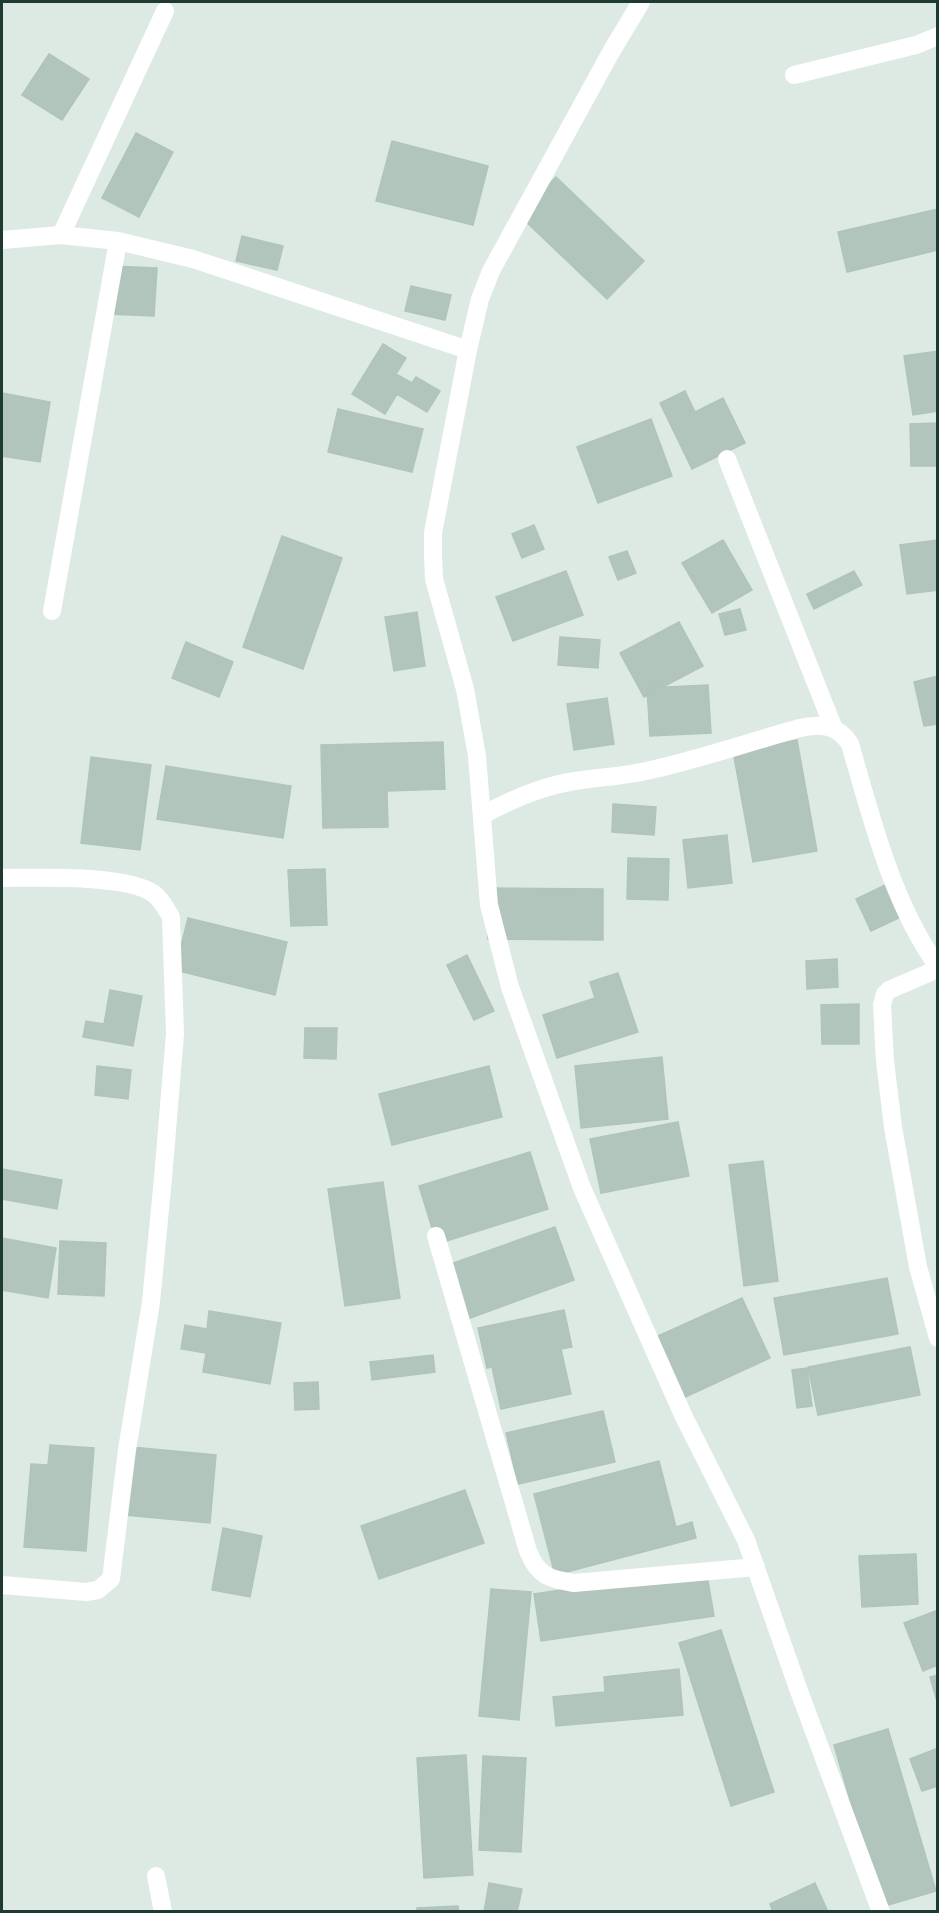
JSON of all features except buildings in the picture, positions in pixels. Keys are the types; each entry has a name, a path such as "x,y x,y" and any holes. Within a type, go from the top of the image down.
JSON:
{"street":[{"path":"641,2 611,52 491,271 480,299 468,350 434,533 434,579 465,689 477,756 489,905 510,987 582,1188 684,1417 746,1540 799,1691 881,1911"},
{"path":"62,235 165,11"},
{"path":"794,75 916,45 938,36"},
{"path":"2,240 62,235 118,241 193,259 468,350"},
{"path":"52,611 118,241"},
{"path":"727,459 834,729"},
{"path":"483,814 508,801 541,789 580,780 647,771 817,724 843,734 850,744 878,840 921,944 938,968 890,990 885,994 882,1005 885,1061 893,1128 918,1267 938,1338"},
{"path":"2,878 95,879 130,885 153,893 163,903 171,917 175,1034 151,1302 127,1450 111,1579 98,1590 86,1592 2,1585"},
{"path":"436,1236 534,1566 557,1581 574,1583 756,1567"},
{"path":"156,1876 163,1911"}]}
